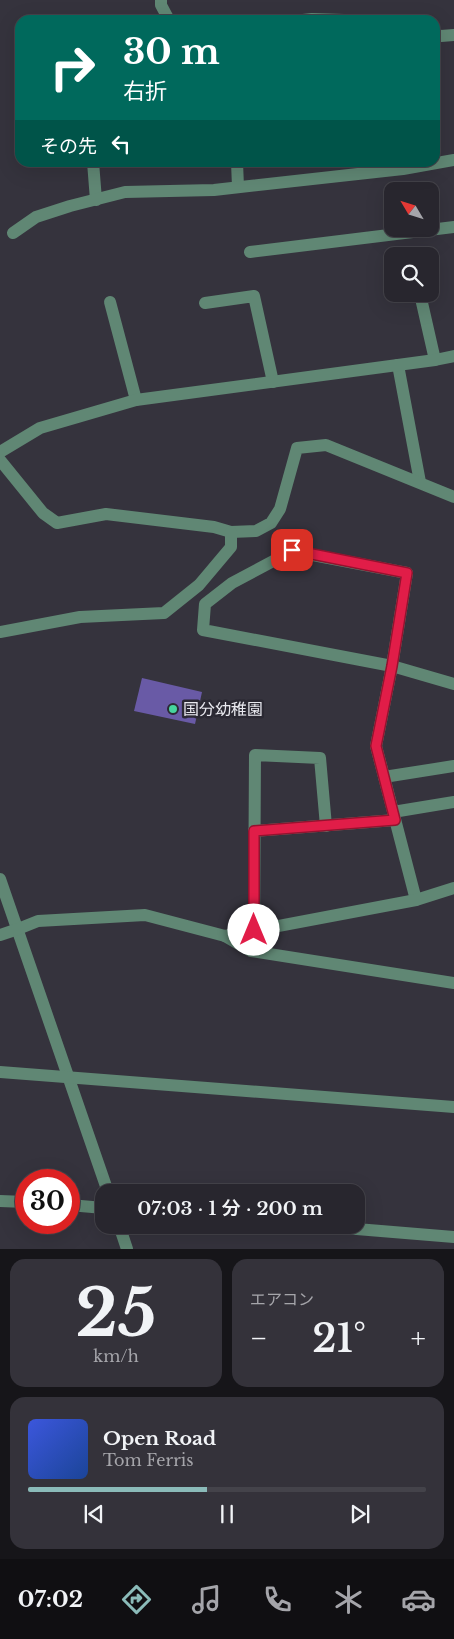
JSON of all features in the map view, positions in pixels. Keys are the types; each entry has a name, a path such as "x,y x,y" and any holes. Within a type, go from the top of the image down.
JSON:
{"street":[{"path":"161,0 161,5 166,15"},
{"path":"440,36 454,35"},
{"path":"440,162 454,160"},
{"path":"93,167 96,200"},
{"path":"237,167 238,187"},
{"path":"13,233 36,217 125,192 214,190 395,167"},
{"path":"250,252 454,227"},
{"path":"205,303 254,296 273,382"},
{"path":"110,302 136,400"},
{"path":"422,302 435,360"},
{"path":"0,452 40,428 136,400 454,356"},
{"path":"398,365 420,482"},
{"path":"0,460 43,513 57,522 106,514 214,527 231,532 256,531 271,523 280,510 297,448 326,445 454,496"},
{"path":"0,632 80,617 164,613 199,585 230,547 231,532"},
{"path":"416,900 376,746 392,666 407,573 292,550 232,583 205,604 203,630 392,666 454,684"},
{"path":"254,930 255,755 320,758 326,826"},
{"path":"384,777 454,766"},
{"path":"254,831 326,826 394,816 454,802"},
{"path":"0,879 105,1184"},
{"path":"225,936 416,900 454,888"},
{"path":"0,935 18,930 38,921 145,914 225,936 251,951 454,983"},
{"path":"0,1072 454,1107"},
{"path":"0,1200 15,1201"},
{"path":"80,1207 95,1207"},
{"path":"365,1230 454,1237"},
{"path":"122,1234 127,1249"}],"building":[{"path":"142,678 202,692 195,724 134,711"}],"place":[{"name":"国分幼稚園","path":"173,709"}],"route":[{"path":"254,930 254,831 395,820 376,746 392,666 407,573 292,550"}]}
